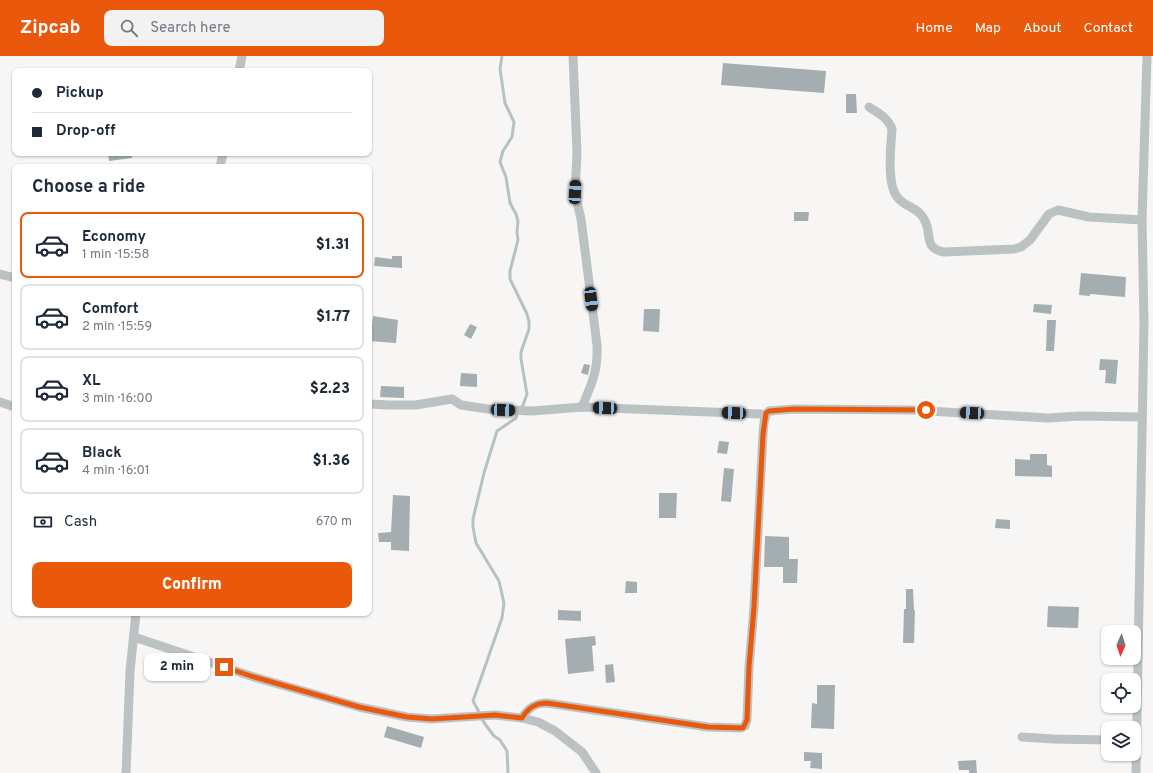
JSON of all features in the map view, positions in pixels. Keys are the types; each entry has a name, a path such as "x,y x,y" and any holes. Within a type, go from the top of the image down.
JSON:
{"street":[{"path":"240,68 242,56"},
{"path":"573,56 577,153 575,192 581,218 597,345 597,360 594,377 582,407"},
{"path":"1135,721 1144,323 1142,220 1147,56"},
{"path":"869,107 882,115 889,122 892,129 891,180 893,191 898,199 920,213 927,225 930,246 936,251 954,252 1014,249 1030,240 1049,214 1058,210 1089,217 1142,220"},
{"path":"0,274 12,277"},
{"path":"372,404 416,405 452,400 461,405 488,409 532,411 582,407 761,414 765,417"},
{"path":"0,402 12,406"},
{"path":"522,718 535,704 547,703 708,727 741,728 745,726 747,720 765,417 766,413 769,411 802,409 911,410 1048,418 1080,416 1142,417"},
{"path":"126,773 130,671 136,616"},
{"path":"134,636 254,677 359,707 400,716 432,719 495,715 522,718 538,722 555,731 582,752 596,773"},
{"path":"1022,737 1053,740 1101,740"},
{"path":"1136,761 1136,773"}],"building":[{"path":"723,63 826,71 824,93 721,85"},
{"path":"846,94 856,94 857,113 846,113"},
{"path":"108,156 132,156 132,158 109,161"},
{"path":"794,212 809,212 808,221 794,221"},
{"path":"392,256 402,256 402,268 374,266 375,257 392,259"},
{"path":"1081,273 1126,277 1125,297 1090,294 1090,296 1079,295"},
{"path":"1034,304 1052,305 1051,314 1033,312"},
{"path":"644,309 660,309 659,332 643,331"},
{"path":"373,316 398,320 396,343 372,341"},
{"path":"1047,320 1056,320 1054,351 1046,351"},
{"path":"470,324 477,327 471,339 464,335"},
{"path":"1100,359 1118,360 1116,384 1105,383 1106,370 1099,370"},
{"path":"584,364 590,365 588,375 581,373"},
{"path":"461,373 477,374 477,387 460,386"},
{"path":"381,386 404,387 404,398 380,397"},
{"path":"719,441 729,442 727,454 717,453"},
{"path":"1030,454 1047,454 1047,465 1052,466 1052,477 1015,476 1015,459 1030,460"},
{"path":"724,468 734,469 731,502 721,501"},
{"path":"659,493 677,493 676,518 659,518"},
{"path":"393,495 410,496 409,551 391,550 391,542 379,542 378,533 391,532"},
{"path":"996,519 1010,520 1010,529 995,528"},
{"path":"765,536 789,537 789,559 798,559 797,583 783,583 783,567 764,567"},
{"path":"626,581 637,582 637,593 625,593"},
{"path":"906,589 913,589 915,610 914,643 903,643"},
{"path":"1048,606 1079,607 1078,628 1047,627"},
{"path":"558,610 581,611 581,621 558,620"},
{"path":"595,636 596,645 592,646 594,671 568,674 565,639"},
{"path":"613,664 615,682 606,683 605,665"},
{"path":"817,685 835,685 834,729 811,728 812,703 817,704"},
{"path":"387,726 424,737 421,748 384,737"},
{"path":"804,752 822,753 822,769 810,768 811,761 804,761"},
{"path":"976,760 977,773 969,773 969,770 959,770 958,761"}],"waterway":[{"path":"502,56 500,69 505,103 514,122 512,137 503,151 500,162 506,177 510,203 518,221 518,240 510,271 510,279 527,314 529,322 529,329 521,352 527,394 522,408"},
{"path":"479,712 473,701 502,618 504,603 499,581 476,543 473,519 484,473 497,431 516,418 517,415"},
{"path":"482,719 494,736 500,740 507,751 508,773"}],"route":[{"path":"224,667 359,707 407,717 432,719 495,715 522,718 525,713 535,704 547,703 708,727 743,728 747,720 763,434 766,413 769,411 794,409 926,410"}]}
